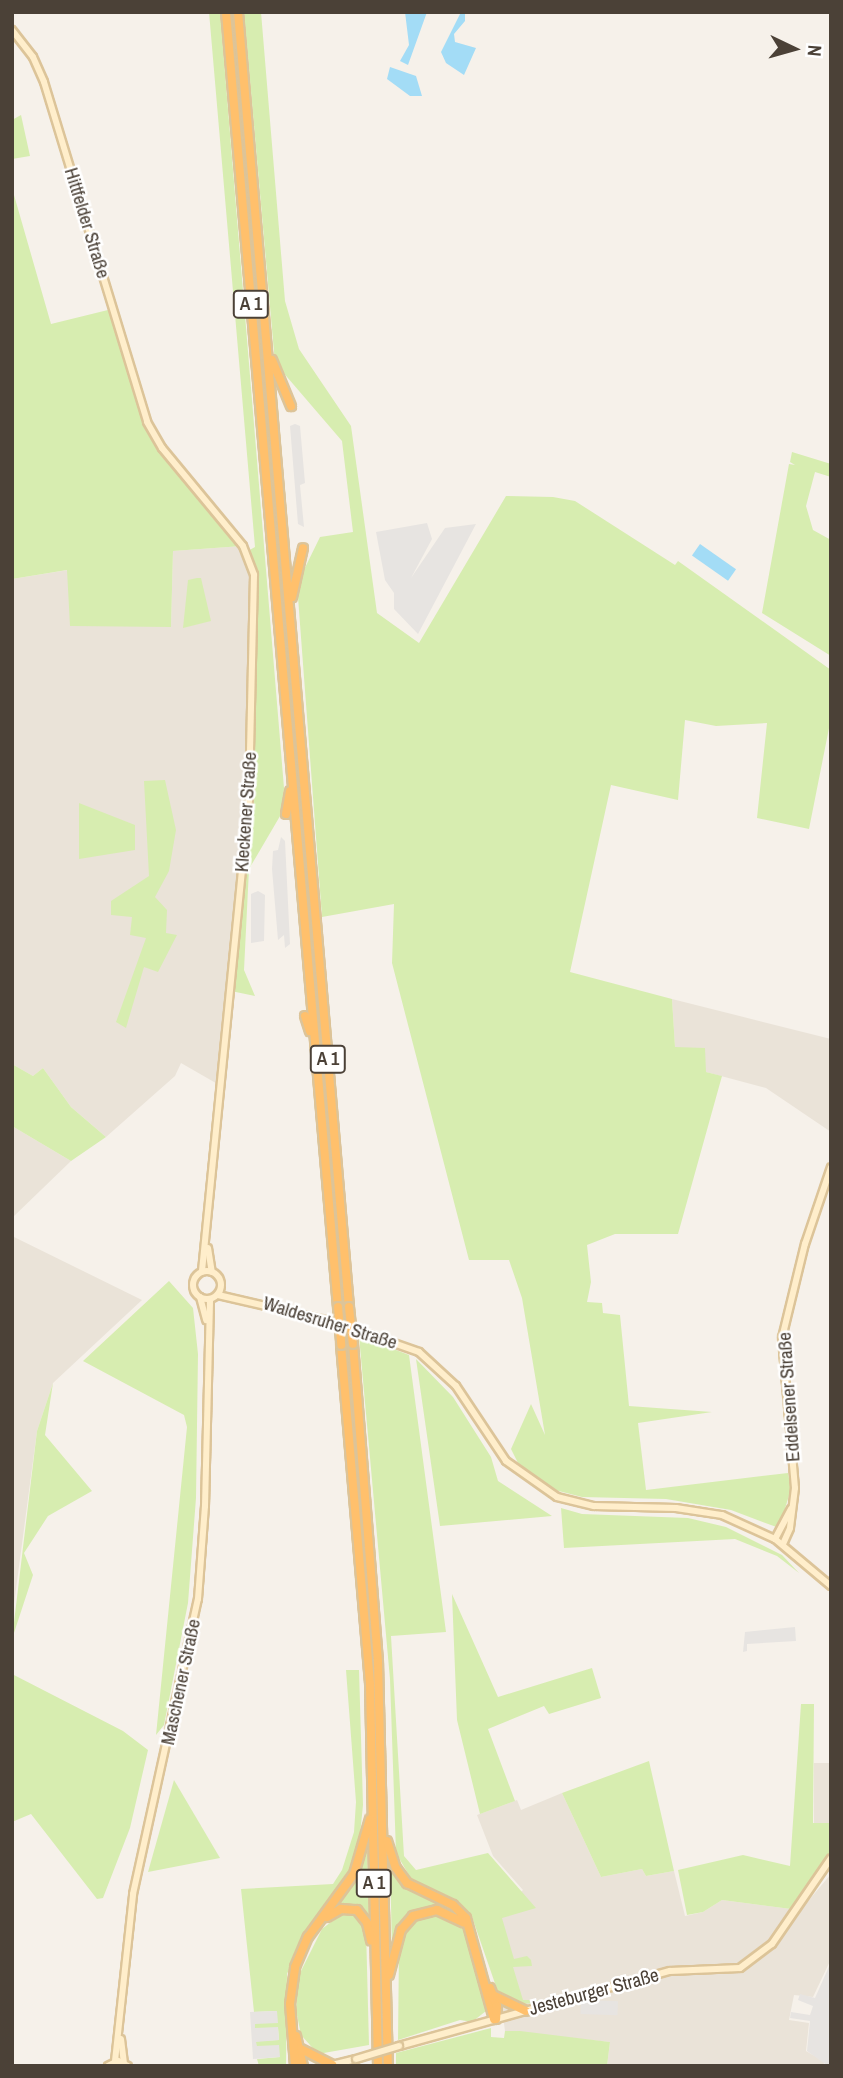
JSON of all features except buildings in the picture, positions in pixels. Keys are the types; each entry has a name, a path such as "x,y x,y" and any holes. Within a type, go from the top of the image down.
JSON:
{"highway":[{"name":"A 1","path":"226,12 368,1658 378,2066"},
{"name":"A 1","path":"238,12 378,1662 388,2066"},
{"path":"266,341 291,406"},
{"path":"290,617 303,548"},
{"path":"286,814 292,778"},
{"path":"305,1016 314,1044"},
{"path":"295,2066 292,1977 302,1948 357,1867 373,1806"},
{"path":"383,1828 399,1874 412,1886 458,1909 472,1932 495,2019"},
{"path":"321,1920 341,1909 361,1913 376,1961"},
{"path":"386,1981 401,1930 418,1913 447,1911 472,1932"},
{"path":"488,1986 495,1996 526,2011"},
{"path":"495,1996 495,2019"},
{"path":"293,2030 303,2066"},
{"path":"300,2048 330,2065"}],"street":[{"name":"Hittfelder Straße","path":"12,30 33,57 47,91 147,422"},
{"name":"Kleckener Straße","path":"147,422 162,448 243,546 254,575 249,800 202,1272"},
{"name":"Eddelsener Straße","path":"783,1544 792,1507 794,1470 782,1338 804,1244 831,1167"},
{"name":"Kleckener Straße","path":"206,1236 212,1272"},
{"path":"202,1272 212,1272 221,1285 218,1294 210,1299 200,1297 193,1286 202,1272"},
{"name":"Waldesruher Straße","path":"221,1285 242,1297"},
{"name":"Waldesruher Straße","path":"218,1294 242,1297 371,1332 419,1352 456,1386 506,1461 557,1496 594,1506 704,1511 775,1539 831,1586"},
{"name":"Maschener Straße","path":"200,1297 207,1329"},
{"name":"Maschener Straße","path":"115,2061 133,1894 198,1599 205,1506 207,1329 210,1299"},
{"name":"Eddelsener Straße","path":"775,1539 792,1507"},
{"name":"Jesteburger Straße","path":"330,2065 670,1971 740,1968 772,1944 831,1858"},
{"name":"Maschener Straße","path":"120,2031 126,2064"},
{"path":"108,2066 115,2061 126,2064"}],"shaded area":[{"path":"290,426 300,426 305,483 300,485 304,527 298,524"},
{"path":"427,523 432,539 411,578 445,528 476,524 418,634 394,609 394,593 385,580 376,532"},
{"path":"242,546 252,567 248,801 221,1086 181,1063 175,1076 106,1137 71,1107 43,1068 33,1076 12,1064 12,579 68,570 171,627 173,551"},
{"path":"281,837 285,841 290,944 285,948 284,935 278,940 272,869 273,851 278,850"},
{"path":"258,891 265,895 264,941 251,943 251,894"},
{"path":"672,999 831,1039 831,1132 766,1088 706,1072 675,1047"},
{"path":"12,1126 71,1161 12,1218"},
{"path":"12,1236 142,1300 53,1383 37,1431 12,1619"},
{"path":"795,1627 796,1641 747,1644 747,1651 743,1652 745,1632"},
{"path":"814,1763 831,1763 831,1823 814,1823"},
{"path":"562,1793 601,1877 642,1869 646,1876 674,1871 685,1916 703,1912 722,1900 791,1909 793,1919 831,1874 831,1959 813,1997 794,1995 789,2020 809,2023 806,2051 825,2062 822,2066 607,2066 610,2042 505,2031 490,1920 523,1890 493,1856 477,1815 517,1800 521,1810"},
{"path":"831,1962 831,2063 828,2066 807,2051 810,2021 790,2018 791,2012 810,2015 813,2006 798,2000 800,1994 815,1998"},
{"path":"581,2000 618,2001 617,2015 581,2014"},
{"path":"277,2011 278,2023 255,2024 255,2028 278,2027 279,2040 256,2042 257,2046 279,2045 280,2057 253,2059 250,2012"}],"green space":[{"path":"209,12 220,12 284,788 283,811 249,869 244,970 255,996 231,991 249,800 255,586 246,552 255,547"},
{"path":"244,12 261,12 285,301 299,349 351,426 377,613 419,643 506,496 553,497 575,501 675,565 678,561 831,670 831,718 809,829 757,818 767,723 716,726 685,720 678,800 611,785 570,972 672,999 675,1047 705,1048 706,1072 722,1076 678,1234 615,1234 587,1245 591,1282 587,1302 602,1303 603,1313 620,1315 629,1406 712,1412 638,1423 646,1490 788,1473 791,1489 779,1528 731,1510 666,1499 582,1497 551,1489 520,1467 511,1449 531,1404 545,1435 522,1298 509,1260 469,1260 392,963 394,904 322,917 297,584 320,537 353,532 342,441 275,363"},
{"path":"21,115 30,156 12,159 12,120"},
{"path":"12,188 51,324 112,309 151,431 242,546 173,551 171,627 70,626 67,570 12,579"},
{"path":"792,452 831,464 831,477 815,472 806,506 813,530 831,540 831,656 762,613 789,464 795,465 790,462"},
{"path":"201,578 211,621 183,628 188,580"},
{"path":"165,780 176,830 169,871 155,897 167,910 166,933 177,935 158,972 144,967 126,1028 116,1022 146,938 130,935 132,917 111,915 111,901 149,876 144,781"},
{"path":"79,803 135,825 135,850 79,859"},
{"path":"12,1064 33,1076 43,1068 71,1107 106,1137 71,1161 12,1126"},
{"path":"169,1281 193,1308 198,1354 196,1498 188,1603 164,1725 156,1735 187,1427 184,1415 83,1361"},
{"path":"359,1336 409,1355 446,1632 391,1636 404,1856 416,1870 488,1853 536,1908 502,1918 514,1959 527,1956 531,1960 532,1966 513,1967 523,2000 543,2000 538,2003 517,2004 499,1995 472,1917 446,1895 413,1882 396,1853 390,1679"},
{"path":"416,1359 453,1397 491,1457 498,1481 552,1516 440,1526"},
{"path":"53,1383 45,1435 92,1491 48,1516 24,1553 33,1575 12,1639 37,1431"},
{"path":"561,1508 582,1514 688,1518 726,1527 782,1555 799,1573 777,1556 735,1539 564,1548"},
{"path":"452,1594 498,1697 592,1668 601,1698 549,1714 544,1706 488,1729 515,1801 480,1814 457,1720"},
{"path":"346,1670 359,1670 363,1805 359,1845 345,1882 302,1939 287,1974 286,2066 259,2066 257,2059 280,2057 256,2046 256,2041 279,2040 278,2028 255,2029 255,2024 277,2011 254,2012 241,1889 333,1884 342,1870 354,1832 356,1802"},
{"path":"12,1674 123,1731 148,1750 130,1828 103,1898 97,1899 31,1814 12,1822"},
{"path":"801,1704 814,1704 813,1823 831,1823 831,1852 791,1909 722,1900 703,1912 687,1915 678,1870 743,1855 790,1866"},
{"path":"649,1761 674,1871 646,1876 642,1869 601,1877 562,1793"},
{"path":"174,1780 220,1858 148,1872"},
{"path":"367,1844 369,1917 363,1912 332,1910"},
{"path":"390,1863 395,1872 450,1906 462,1919 448,1909 418,1911 392,1949"},
{"path":"354,1914 366,1929 369,2045 318,2054 301,2035 296,2010 298,1977 322,1929 340,1915"},
{"path":"437,1914 463,1926 486,2011 472,2022 460,2020 398,2040 399,1949 405,1932 415,1920"},
{"path":"491,2028 491,2037 504,2038 505,2031 520,2031 610,2042 607,2066 396,2066 396,2053"}],"water":[{"path":"405,12 427,12 408,65 400,61 409,45"},
{"path":"461,12 465,12 465,21 454,34 455,42 476,48 464,75 446,63 441,52"},
{"path":"390,67 416,76 422,96 410,96 387,79"},
{"path":"700,544 736,569 728,581 692,555"}]}
